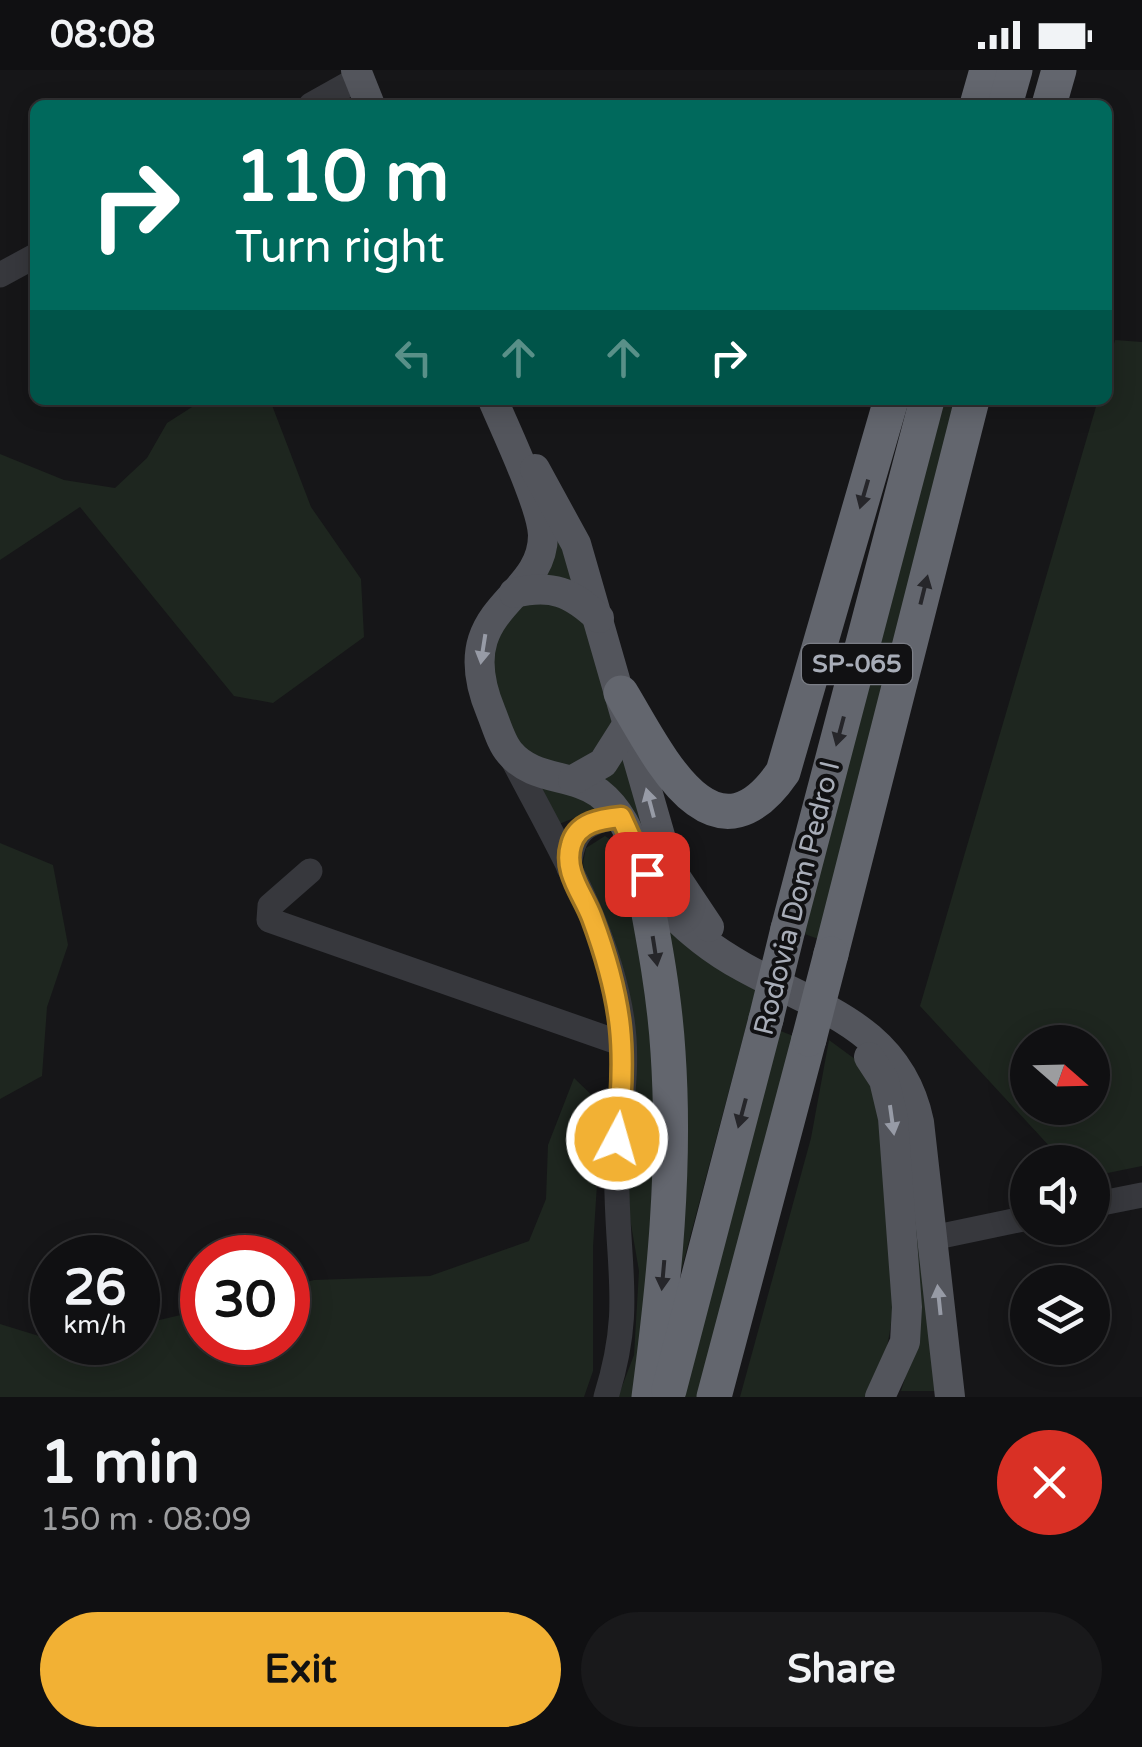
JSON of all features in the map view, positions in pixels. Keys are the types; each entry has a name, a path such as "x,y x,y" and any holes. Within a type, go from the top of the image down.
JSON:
{"highway":[{"path":"978,100 987,70"},
{"path":"1007,100 1015,70"},
{"path":"1050,100 1059,70"},
{"path":"625,707 680,790 702,805 726,810 748,806 769,792 783,772 890,405"},
{"name":"Rodovia Dom Pedro I","path":"667,1397 780,1007 788,929 926,405"},
{"name":"Rodovia Dom Pedro I","path":"714,1397 971,405"},
{"path":"638,855 668,1051 671,1144 666,1248 649,1397"},
{"path":"729,1397 785,1129"}],"main road":[{"path":"495,405 543,536 534,565 490,620 480,664 484,694 510,753 532,770 573,780 600,794 621,817 656,893 718,952 752,973"},
{"path":"496,405 564,517 601,620 669,867 698,914 780,1007 861,1047 884,1080 893,1118 908,1306 905,1342 880,1397"},
{"path":"514,593 537,588 566,591 601,620"},
{"path":"573,780 603,763 625,707"},
{"path":"780,1007 856,1025 894,1058 914,1100 950,1397"}],"street":[{"path":"323,100 362,84"},
{"path":"0,275 30,259"},
{"path":"510,753 569,868 610,966 623,1044 616,1195 626,1310 606,1397"},
{"path":"569,868 571,843 581,828 595,820 621,817"},
{"path":"310,871 270,906 270,920 623,1044"},
{"path":"1110,1201 1142,1194"},
{"path":"932,1238 1010,1222"}],"shaded area":[{"path":"1115,340 1142,342 1142,1166 1110,1173 1110,1145 1048,1145 1030,1125 1110,1125 1110,1025 1010,1025 1010,1104 920,1006 1097,405 1112,405"},
{"path":"195,405 272,405 311,507 361,579 364,637 273,703 234,696 80,507 0,560 0,454 64,480 115,488 147,458 167,423"},
{"path":"936,405 962,405 821,940 802,933"},
{"path":"553,512 579,583 538,578"},
{"path":"549,599 583,619 611,710 611,726 585,762 562,767 522,749 495,700 492,647 519,606"},
{"path":"626,743 656,855 601,780"},
{"path":"539,783 602,807 559,824"},
{"path":"605,836 623,848 658,1044 643,1397 618,1397 634,1355 639,1271 627,1201 629,1132 583,863 586,848"},
{"path":"0,843 53,865 68,945 47,1007 42,1076 0,1099"},
{"path":"660,916 756,989 672,1305"},
{"path":"778,1030 796,1037 704,1397 677,1397"},
{"path":"829,1040 863,1065 879,1093 893,1251 890,1333 880,1369 865,1397 740,1397 811,1138"},
{"path":"574,1078 602,1105 593,1247 593,1371 584,1397 0,1397 0,1324 30,1333 30,1365 160,1365 160,1320 180,1315 180,1365 310,1365 310,1281 430,1276 529,1241 546,1199 548,1145"},
{"path":"897,1083 939,1391 901,1391 918,1336"}],"route":[{"path":"617,1139 624,1076 622,1020 610,966 569,868 571,843 581,828 595,820 621,817 647,874"}]}
